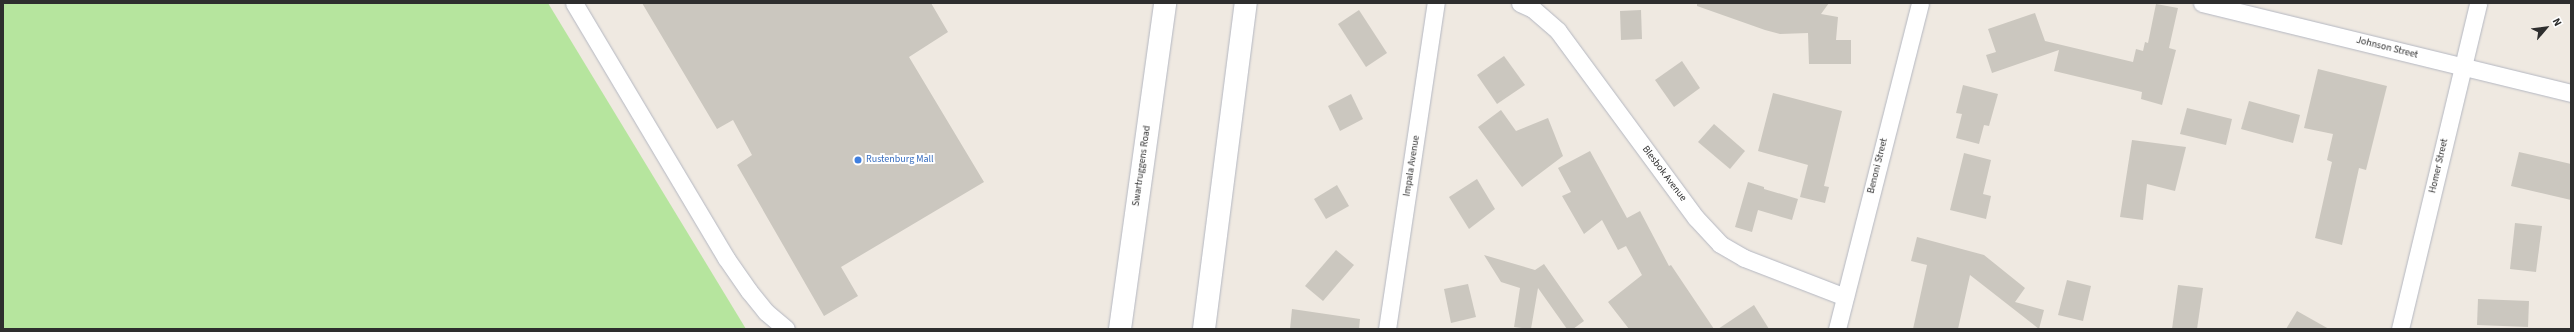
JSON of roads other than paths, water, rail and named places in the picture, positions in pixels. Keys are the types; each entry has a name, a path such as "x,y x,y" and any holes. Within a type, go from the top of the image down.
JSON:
{"main road":[{"name":"Swartruggens Road","path":"1120,329 1165,3"},
{"path":"1204,329 1246,3"}],"street":[{"path":"574,3 726,258 749,291 786,329"},
{"name":"Impala Avenue","path":"1387,329 1436,3"},
{"name":"Blesbok Avenue","path":"1520,3 1533,9 1558,31 1696,218 1720,244 1744,258 1845,297"},
{"name":"Benoni Street","path":"1837,329 1920,3"},
{"name":"Johnson Street","path":"2202,3 2571,93"},
{"name":"Homer Street","path":"2400,329 2478,3"}],"place":[{"name":"Rustenburg Mall","path":"858,160"}]}
